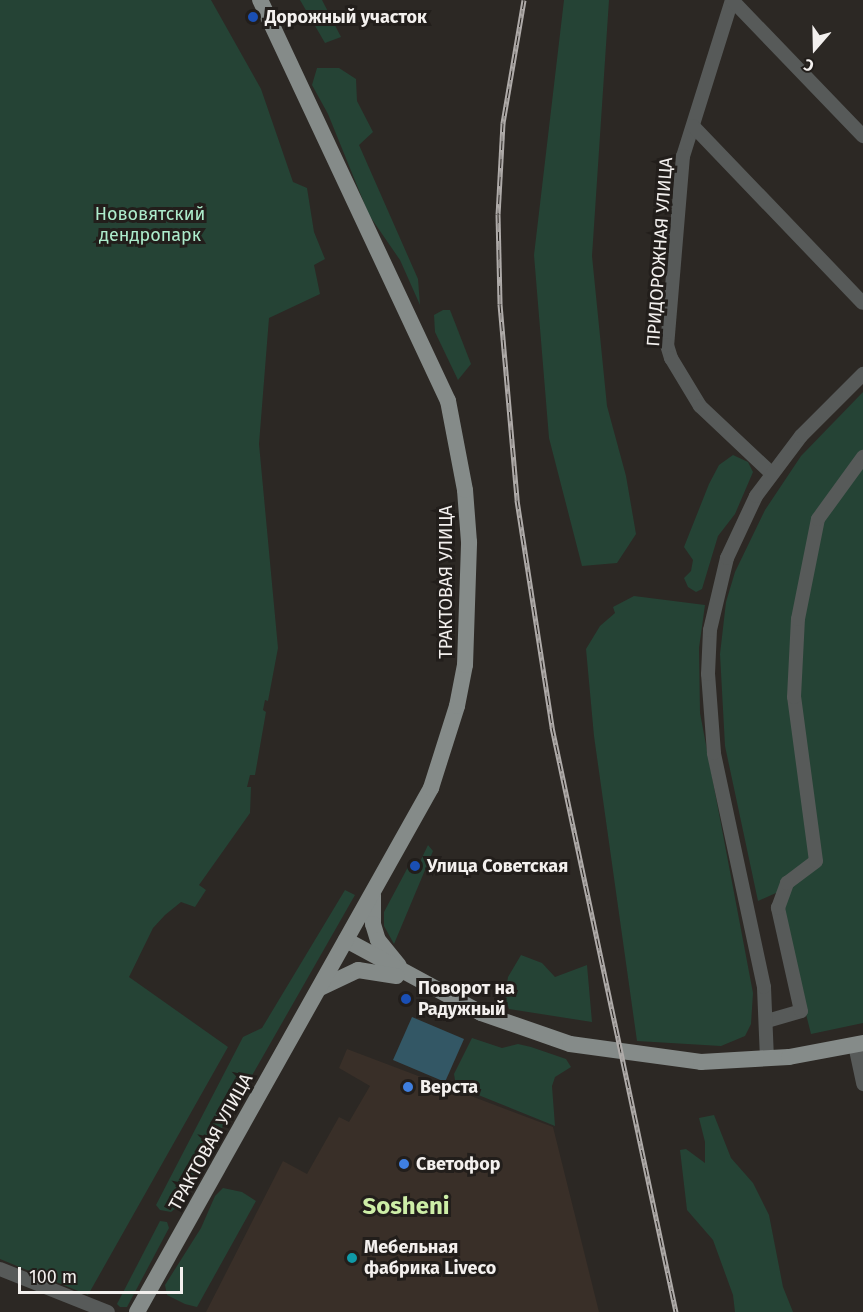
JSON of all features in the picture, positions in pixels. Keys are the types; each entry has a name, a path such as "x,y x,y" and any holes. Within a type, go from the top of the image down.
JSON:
{"main road":[{"name":"ТРАКТОВАЯ УЛИЦА","path":"141,1311 431,788 458,706 465,665 469,542 465,490 448,401 349,184 260,0"},
{"path":"374,893 373,924 378,940 415,980"},
{"path":"346,940 415,980 481,1013 584,1047 701,1062 767,1059 859,1044"},
{"path":"317,990 358,970 415,980"}],"street":[{"name":"ПРИДОРОЖНАЯ УЛИЦА","path":"732,0 683,156 667,345 671,358 700,406 771,474"},
{"path":"732,0 863,136"},
{"path":"693,126 863,303"},
{"path":"767,1059 767,1021 757,949 714,753 708,674 710,630 718,582 737,532 771,474 801,436 863,374"},
{"path":"767,1021 801,1011 778,908 788,883 816,861 794,697 798,619 818,519 863,457"},
{"path":"859,1044 863,1084"},
{"path":"0,1269 108,1312"}],"shaded area":[{"path":"347,1049 553,1127 599,1312 206,1312 283,1161 307,1174 339,1117 349,1122 370,1086 339,1068"}],"green space":[{"name":"Нововятский дендропарк","path":"0,0 211,0 261,89 293,182 307,188 314,232 325,259 314,265 320,294 269,318 259,444 278,648 268,701 265,700 263,710 266,712 255,775 250,775 247,787 251,787 250,813 199,885 206,890 195,907 181,902 165,915 153,928 129,977 228,1047 88,1295 0,1259"},
{"path":"300,0 322,0 341,37 325,43"},
{"path":"564,0 609,0 592,256 607,406 626,476 636,534 617,563 582,566 549,438 534,255"},
{"path":"317,68 339,68 356,79 357,101 373,132 359,145 418,279 420,305 400,260 369,215 328,114 312,85"},
{"path":"443,310 450,310 471,364 458,380 435,332 434,315"},
{"path":"863,392 863,1023 811,1034 782,919 787,888 758,901 725,746 720,654 726,602 735,572 765,510 801,456"},
{"path":"733,455 748,462 753,472 735,514 718,536 702,589 696,592 688,587 684,578 691,571 693,560 684,547 719,465"},
{"path":"634,596 705,605 699,648 700,713 753,993 751,1024 745,1036 721,1046 637,1041 594,736 586,649 600,626 615,613 613,607"},
{"path":"428,845 433,851 394,944 384,926 384,912 408,867 416,870"},
{"path":"345,890 355,895 177,1207 171,1212 160,1210 156,1205 243,1037 262,1028"},
{"path":"521,955 542,963 555,977 587,965 592,1022 509,1009 505,996 508,977"},
{"path":"472,1038 502,1048 518,1044 566,1059 571,1067 555,1077 552,1086 555,1126 456,1086 454,1074"},
{"path":"714,1115 731,1158 753,1183 769,1215 783,1287 793,1312 735,1312 733,1295 713,1240 687,1210 680,1150 686,1149 705,1163 705,1142 699,1118"},
{"path":"223,1188 242,1192 256,1201 197,1307 185,1304 167,1295 165,1285 201,1228 215,1196"},
{"path":"160,1221 167,1222 169,1228 127,1307 120,1307 117,1304"}],"water":[{"path":"412,1017 464,1039 445,1082 393,1060"}],"railway":[{"path":"524,0 503,123 498,214 500,304 517,500 552,727 676,1312"}],"place":[{"name":"Дорожный участок","path":"253,17"},
{"name":"Улица Советская","path":"415,866"},
{"name":"Поворот на Радужный","path":"406,999"},
{"name":"Верста","path":"408,1087"},
{"name":"Светофор","path":"404,1164"},
{"name":"Мебельная фабрика Liveco","path":"352,1258"}],"district":[{"name":"Sosheni","path":"406,1207"}]}
